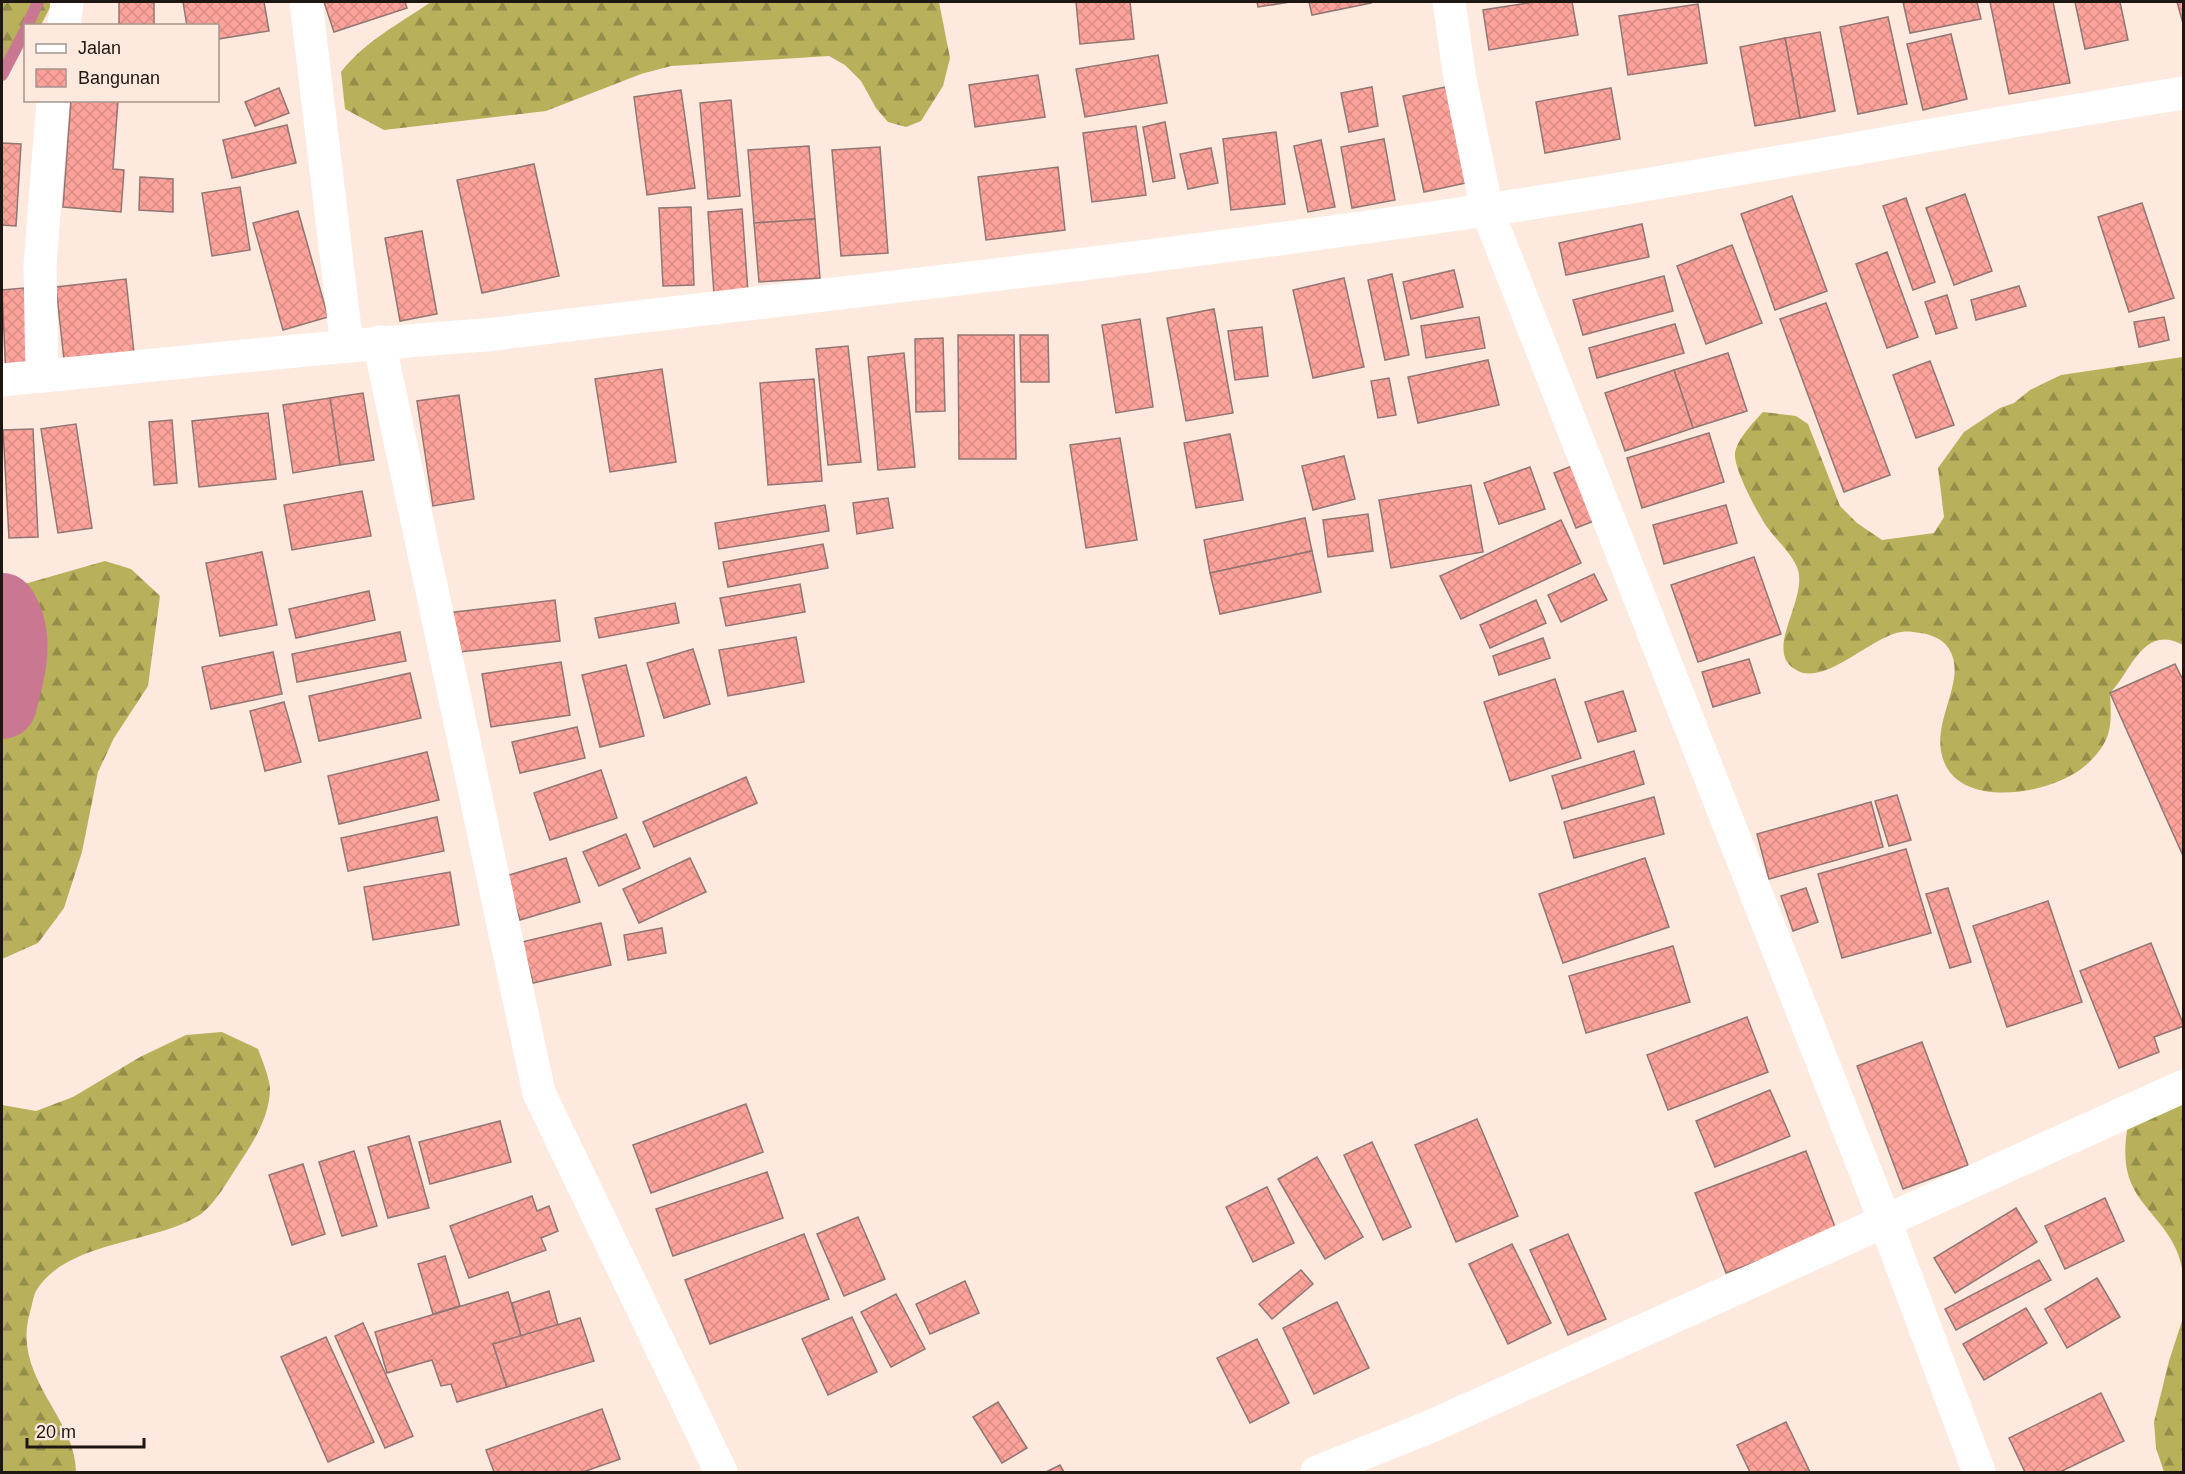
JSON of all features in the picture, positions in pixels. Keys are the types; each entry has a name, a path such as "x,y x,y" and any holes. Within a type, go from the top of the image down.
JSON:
{"street":[{"path":"64,24 68,2"},
{"path":"306,2 347,346"},
{"path":"1449,2 1460,79 1487,210 1885,1221 1979,1473"},
{"path":"2,380 379,342 485,335 925,283 1487,210 1822,156 2184,93"},
{"path":"42,376 40,265 53,102"},
{"path":"379,342 539,1093 721,1473"},
{"path":"1317,1473 1427,1428 2184,1086"}],"green space":[{"path":"2,2 53,2 42,24 24,24 24,44 8,61 2,75"},
{"path":"431,2 939,2 950,58 943,86 921,121 906,127 888,122 876,108 861,81 845,65 829,56 671,66 641,74 546,111 384,130 345,109 341,72 372,42"},
{"path":"2183,357 2183,645 2169,640 2158,640 2139,653 2110,693 2111,715 2106,741 2086,765 2072,775 2054,783 2012,792 1991,792 1972,788 1956,778 1945,764 1941,749 1941,733 1955,673 1953,659 1947,646 1931,635 1901,632 1889,635 1836,666 1810,674 1798,671 1788,663 1784,652 1784,639 1797,594 1799,580 1797,567 1758,512 1735,460 1739,442 1763,412 1796,416 1808,424 1840,506 1857,523 1882,540 1934,533 1944,517 1938,468 1964,432 2000,408 2014,403 2030,390 2061,375"},
{"path":"105,561 131,569 160,596 148,686 114,738 98,772 82,852 64,908 38,943 2,959 2,585 21,585"},
{"path":"222,1032 258,1049 265,1068 270,1088 268,1107 257,1134 222,1190 204,1212 179,1225 111,1245 68,1262 50,1275 36,1291 27,1335 29,1357 36,1377 66,1433 73,1452 76,1472 2,1472 2,1105 36,1111 73,1097 140,1057 186,1035"},
{"path":"2183,1086 2183,1274 2173,1243 2131,1184 2125,1155 2130,1110"},
{"path":"2183,1318 2183,1472 2164,1472 2156,1448 2154,1422 2169,1361"}],"building":[{"path":"119,2 154,2 154,24 119,24"},
{"path":"183,2 264,2 269,31 219,39 219,24 187,24"},
{"path":"324,2 405,2 407,8 334,32"},
{"path":"1076,2 1130,2 1134,39 1080,44"},
{"path":"1257,2 1290,2 1258,7"},
{"path":"1309,2 1370,2 1371,3 1312,15"},
{"path":"1534,2 1572,2 1578,35 1489,50 1483,10"},
{"path":"1903,2 1977,2 1981,19 1910,33"},
{"path":"1990,2 2053,2 2070,83 2009,94"},
{"path":"2075,2 2120,2 2128,40 2085,49"},
{"path":"2177,2 2184,2 2184,27"},
{"path":"1698,4 1707,63 1628,75 1619,16"},
{"path":"1888,17 1907,104 1858,114 1840,27"},
{"path":"1820,32 1835,111 1800,118 1785,38"},
{"path":"1951,34 1967,99 1923,110 1907,44"},
{"path":"1785,38 1800,118 1755,126 1740,47"},
{"path":"1158,55 1167,103 1085,117 1076,69"},
{"path":"1038,75 1045,117 975,127 969,85"},
{"path":"1455,85 1475,181 1424,192 1403,96"},
{"path":"1372,87 1378,126 1349,132 1341,93"},
{"path":"279,88 289,113 255,126 245,102"},
{"path":"1611,88 1620,139 1545,153 1536,102"},
{"path":"681,90 695,188 647,195 634,97"},
{"path":"731,100 740,196 708,199 700,103"},
{"path":"71,102 118,102 113,169 124,170 121,212 63,207"},
{"path":"1165,122 1175,178 1153,182 1143,127"},
{"path":"287,125 296,163 232,178 223,140"},
{"path":"1136,126 1146,195 1092,202 1083,133"},
{"path":"1276,132 1285,204 1231,210 1223,139"},
{"path":"1384,139 1395,200 1352,208 1341,147"},
{"path":"1321,140 1335,207 1308,212 1294,146"},
{"path":"2,143 21,144 16,226 2,225"},
{"path":"809,146 815,219 754,223 748,150"},
{"path":"880,147 888,253 841,256 832,150"},
{"path":"1211,148 1218,183 1188,189 1180,154"},
{"path":"534,164 559,276 482,293 457,180"},
{"path":"1058,167 1065,230 986,240 978,177"},
{"path":"140,177 173,179 173,212 139,210"},
{"path":"240,187 250,250 212,256 202,193"},
{"path":"1965,194 1992,271 1954,285 1926,208"},
{"path":"1792,196 1827,291 1775,310 1741,214"},
{"path":"1906,198 1935,282 1913,290 1883,206"},
{"path":"2142,203 2174,298 2129,312 2098,217"},
{"path":"691,207 694,285 663,286 659,208"},
{"path":"742,209 748,292 714,294 708,212"},
{"path":"298,211 328,317 283,330 253,223"},
{"path":"815,219 820,278 759,282 754,223"},
{"path":"1642,224 1649,257 1566,275 1559,243"},
{"path":"422,231 437,314 400,321 385,238"},
{"path":"1732,245 1762,323 1706,344 1677,266"},
{"path":"1887,252 1918,337 1887,348 1856,264"},
{"path":"1454,270 1463,307 1411,319 1403,282"},
{"path":"1392,274 1409,355 1385,360 1368,280"},
{"path":"1664,276 1673,311 1583,335 1573,300"},
{"path":"1344,278 1364,367 1313,378 1293,290"},
{"path":"126,279 135,362 65,369 56,287"},
{"path":"2019,286 2026,306 1976,320 1971,300"},
{"path":"24,288 32,375 6,377 2,290"},
{"path":"1947,295 1957,328 1936,334 1925,302"},
{"path":"1826,303 1890,475 1844,492 1780,319"},
{"path":"1214,309 1233,413 1186,421 1167,318"},
{"path":"1479,317 1485,348 1426,358 1421,326"},
{"path":"2164,317 2169,340 2139,347 2134,322"},
{"path":"1140,319 1153,407 1116,413 1102,325"},
{"path":"1675,324 1684,353 1597,378 1589,348"},
{"path":"1262,327 1268,376 1235,380 1228,331"},
{"path":"958,335 1014,335 1016,459 959,459"},
{"path":"1020,335 1048,335 1049,382 1021,382"},
{"path":"943,338 945,411 916,412 915,339"},
{"path":"848,346 861,462 828,465 816,349"},
{"path":"904,353 915,467 878,470 868,357"},
{"path":"1728,353 1747,411 1693,428 1674,370"},
{"path":"1488,360 1499,405 1418,423 1408,377"},
{"path":"1930,361 1954,425 1916,438 1893,375"},
{"path":"662,369 676,462 610,472 595,379"},
{"path":"1674,370 1693,428 1625,451 1605,393"},
{"path":"1389,378 1396,415 1378,418 1371,381"},
{"path":"814,379 822,481 768,485 760,383"},
{"path":"363,393 374,460 340,465 330,398"},
{"path":"459,395 474,499 433,506 417,401"},
{"path":"330,398 340,465 293,473 283,405"},
{"path":"268,413 276,479 199,487 192,421"},
{"path":"172,420 177,483 154,485 149,422"},
{"path":"76,424 92,528 58,533 41,429"},
{"path":"33,429 38,537 9,538 3,430"},
{"path":"1709,433 1724,482 1642,508 1627,458"},
{"path":"1230,434 1243,500 1196,508 1184,443"},
{"path":"1120,438 1137,540 1086,548 1070,445"},
{"path":"1344,456 1355,499 1313,510 1302,466"},
{"path":"1577,464 1599,519 1576,528 1554,473"},
{"path":"1530,467 1545,509 1499,524 1484,483"},
{"path":"1471,485 1483,552 1391,568 1379,500"},
{"path":"362,491 371,536 292,550 284,505"},
{"path":"888,498 893,528 857,534 853,503"},
{"path":"825,505 829,531 719,549 715,523"},
{"path":"1726,505 1737,543 1664,564 1653,525"},
{"path":"1368,514 1373,551 1328,557 1323,520"},
{"path":"1305,518 1312,551 1210,573 1204,540"},
{"path":"1561,520 1581,563 1461,619 1440,576"},
{"path":"823,544 828,568 728,587 723,562"},
{"path":"1312,551 1321,592 1220,614 1210,573"},
{"path":"262,552 277,625 220,636 206,563"},
{"path":"1754,557 1781,634 1698,662 1671,585"},
{"path":"1594,574 1607,600 1561,622 1548,595"},
{"path":"800,584 805,612 726,626 720,598"},
{"path":"369,591 375,620 296,638 289,609"},
{"path":"555,600 560,641 451,653 447,613"},
{"path":"1536,600 1546,623 1490,648 1480,625"},
{"path":"675,603 679,623 599,638 595,618"},
{"path":"400,632 406,661 297,682 292,654"},
{"path":"796,637 804,682 728,696 719,650"},
{"path":"1543,638 1550,658 1499,675 1493,656"},
{"path":"693,649 710,704 664,718 647,663"},
{"path":"273,652 282,694 211,709 202,667"},
{"path":"1749,659 1760,693 1713,707 1702,672"},
{"path":"561,662 570,715 491,727 482,674"},
{"path":"2175,664 2184,682 2184,858 2110,693"},
{"path":"626,665 644,736 600,747 582,675"},
{"path":"410,673 421,718 319,741 309,696"},
{"path":"1555,679 1581,758 1510,781 1484,702"},
{"path":"1623,691 1636,731 1598,742 1585,702"},
{"path":"284,702 301,762 265,771 250,711"},
{"path":"577,727 585,758 520,773 512,742"},
{"path":"1634,751 1644,784 1562,809 1552,776"},
{"path":"427,752 439,800 339,824 328,776"},
{"path":"601,770 617,818 550,840 534,793"},
{"path":"746,777 757,803 654,847 643,822"},
{"path":"1897,795 1911,840 1889,846 1875,801"},
{"path":"1654,797 1664,834 1574,858 1564,822"},
{"path":"1871,802 1883,847 1769,879 1757,834"},
{"path":"437,817 444,851 348,871 341,838"},
{"path":"626,834 640,868 599,886 583,852"},
{"path":"1906,849 1931,933 1842,958 1818,874"},
{"path":"566,858 580,902 520,920 506,876"},
{"path":"690,858 706,892 639,923 623,889"},
{"path":"1645,858 1669,927 1563,963 1539,894"},
{"path":"450,872 459,925 373,940 364,887"},
{"path":"1806,888 1818,922 1793,931 1781,896"},
{"path":"1948,888 1971,962 1950,968 1926,894"},
{"path":"2048,901 2082,1002 2007,1027 1973,926"},
{"path":"601,923 611,965 533,983 522,942"},
{"path":"662,928 666,953 628,960 624,935"},
{"path":"2151,943 2184,1026 2154,1037 2159,1052 2119,1068 2080,971"},
{"path":"1673,946 1690,1002 1586,1033 1569,976"},
{"path":"1747,1017 1768,1072 1668,1110 1647,1055"},
{"path":"1922,1042 1968,1165 1903,1189 1857,1066"},
{"path":"1770,1090 1790,1136 1715,1167 1696,1121"},
{"path":"746,1104 763,1152 651,1193 633,1145"},
{"path":"1477,1119 1518,1216 1456,1242 1415,1145"},
{"path":"500,1121 511,1162 430,1184 419,1142"},
{"path":"409,1136 429,1208 388,1218 368,1147"},
{"path":"1372,1142 1411,1227 1383,1240 1344,1155"},
{"path":"354,1151 377,1226 342,1236 319,1162"},
{"path":"1806,1151 1837,1232 1726,1273 1695,1193"},
{"path":"1317,1157 1363,1237 1325,1259 1278,1179"},
{"path":"303,1164 325,1234 292,1245 269,1175"},
{"path":"767,1172 783,1218 673,1256 656,1209"},
{"path":"1267,1187 1294,1243 1253,1262 1226,1207"},
{"path":"532,1196 537,1211 549,1206 558,1231 541,1238 546,1250 469,1278 450,1226"},
{"path":"2105,1198 2124,1241 2065,1269 2045,1226"},
{"path":"2016,1208 2037,1242 1955,1293 1934,1258"},
{"path":"858,1217 885,1279 844,1296 817,1234"},
{"path":"804,1234 829,1299 710,1344 685,1280"},
{"path":"1568,1234 1606,1319 1568,1335 1530,1250"},
{"path":"1512,1244 1551,1323 1508,1344 1469,1264"},
{"path":"445,1256 460,1306 433,1314 418,1264"},
{"path":"2039,1260 2051,1280 1956,1330 1945,1309"},
{"path":"1301,1270 1313,1284 1272,1319 1259,1304"},
{"path":"2097,1278 2120,1317 2067,1348 2045,1309"},
{"path":"965,1281 979,1313 930,1334 916,1304"},
{"path":"549,1291 558,1325 521,1336 512,1303"},
{"path":"508,1292 521,1336 493,1344 507,1387 457,1402 451,1384 441,1386 432,1360 387,1373 375,1332"},
{"path":"896,1294 925,1349 891,1367 861,1312"},
{"path":"1337,1302 1369,1368 1314,1394 1283,1328"},
{"path":"2026,1308 2047,1343 1984,1380 1963,1344"},
{"path":"852,1317 877,1372 828,1395 802,1339"},
{"path":"580,1318 594,1361 507,1387 493,1344"},
{"path":"363,1323 413,1436 385,1448 335,1336"},
{"path":"326,1337 374,1442 328,1462 281,1357"},
{"path":"1257,1339 1289,1403 1250,1423 1217,1358"},
{"path":"2101,1393 2124,1441 2060,1472 2025,1472 2009,1438"},
{"path":"998,1402 1027,1448 1002,1463 973,1417"},
{"path":"602,1409 620,1459 583,1472 494,1472 486,1450"},
{"path":"1786,1422 1810,1472 1750,1472 1737,1445"},
{"path":"1060,1465 1064,1472 1046,1472"}],"waterway":[{"path":"28,24 38,2"},
{"path":"2,75 24,33"},
{"path":"2,608 8,619 12,643 11,667 2,704"}]}
